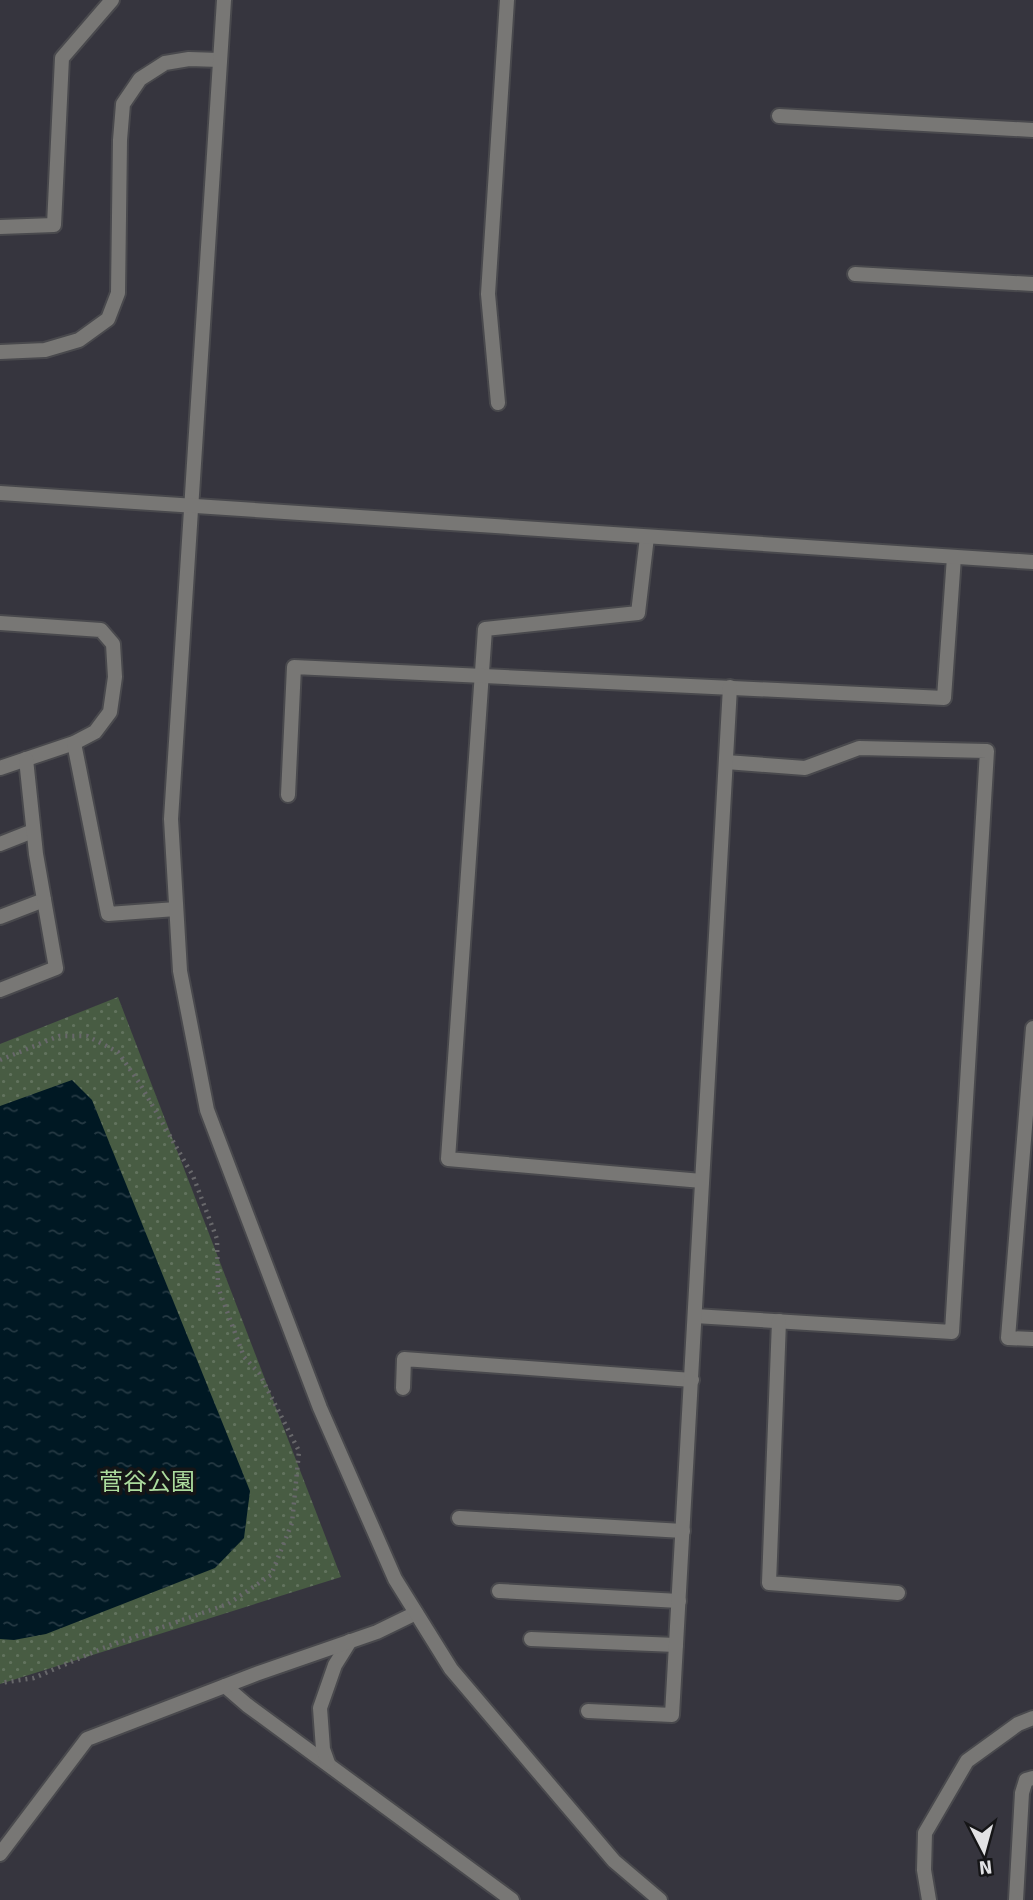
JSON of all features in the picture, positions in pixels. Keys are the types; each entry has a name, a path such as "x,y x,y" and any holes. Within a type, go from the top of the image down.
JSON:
{"street":[{"path":"0,227 54,225 62,58 112,0"},
{"path":"224,0 171,819 180,971 207,1110 320,1408 395,1579 450,1669 614,1861 660,1900"},
{"path":"498,403 488,294 507,0"},
{"path":"0,352 45,350 79,340 108,319 118,293 123,104 140,79 165,63 189,59 220,60"},
{"path":"779,116 1033,130"},
{"path":"855,274 1033,284"},
{"path":"0,494 1033,562"},
{"path":"647,537 638,613 485,629 448,1159 702,1181"},
{"path":"288,795 294,667 944,698 954,557"},
{"path":"0,623 101,630 113,644 116,677 110,712 95,732 74,743 0,768"},
{"path":"588,1711 672,1715 730,687"},
{"path":"74,743 108,914 176,909"},
{"path":"695,1316 952,1332 987,751 859,748 805,768 726,762"},
{"path":"0,990 56,968 33,831 26,759"},
{"path":"0,844 33,831"},
{"path":"0,917 44,900"},
{"path":"1033,1028 1009,1338 1033,1339"},
{"path":"779,1321 769,1583 898,1593"},
{"path":"403,1388 404,1359 692,1380"},
{"path":"459,1518 682,1531"},
{"path":"499,1591 679,1601"},
{"path":"0,1854 87,1738 377,1632 416,1613"},
{"path":"531,1639 676,1645"},
{"path":"328,1763 323,1749 320,1708 335,1665 351,1641"},
{"path":"225,1686 512,1900"},
{"path":"929,1900 924,1870 925,1833 967,1761 1018,1724 1033,1718"},
{"path":"1016,1900 1026,1848 1022,1793 1026,1780 1033,1779"}],"path":[{"path":"0,1060 60,1036 87,1036 118,1052 140,1084 193,1176 218,1239 218,1287 244,1357 259,1373 299,1451 292,1523 271,1575 228,1604 103,1648 34,1678 0,1683"}],"shaded area":[{"path":"0,0 1033,0 1033,1900 0,1900"}],"green space":[{"name":"菅谷公園","path":"118,997 341,1577 0,1684 0,1044"}],"water":[{"name":"菅谷公園","path":"72,1080 92,1100 250,1491 244,1538 215,1568 46,1634 14,1640 0,1639 0,1106"}]}
